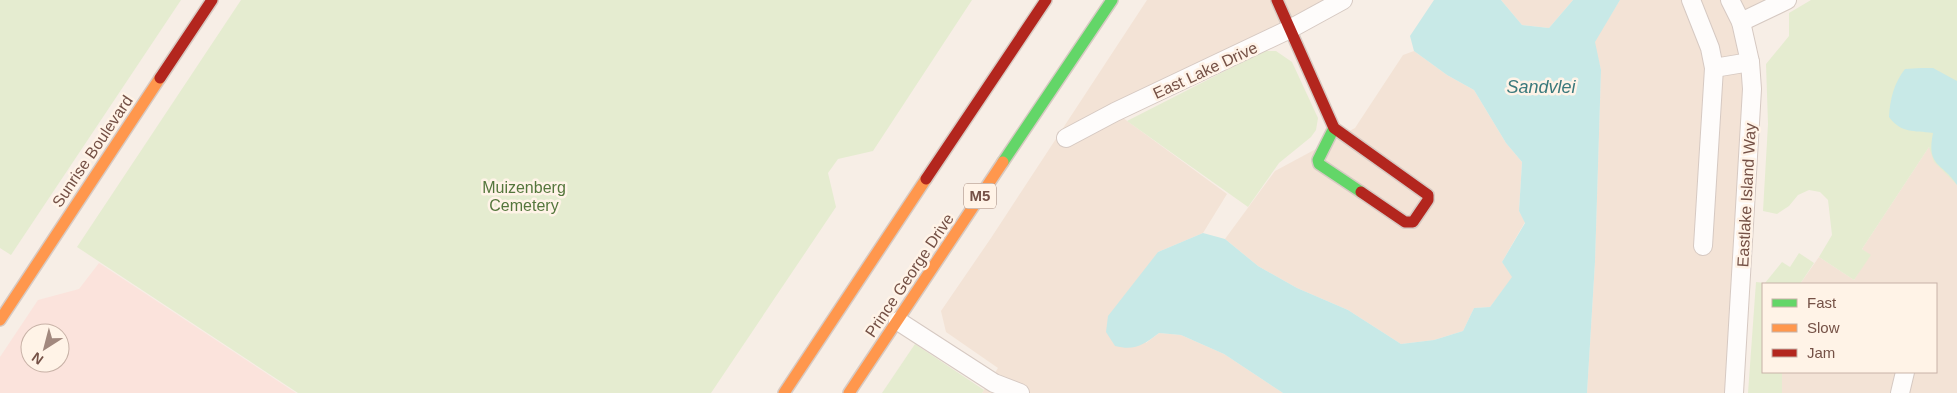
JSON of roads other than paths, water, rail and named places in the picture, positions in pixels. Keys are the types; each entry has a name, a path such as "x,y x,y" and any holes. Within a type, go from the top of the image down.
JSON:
{"main road":[{"name":"Sunrise Boulevard","path":"0,320 212,0"},
{"path":"784,393 1046,0"},
{"name":"Prince George Drive","path":"849,393 1112,0"},
{"path":"1277,0 1334,128 1428,195 1428,200 1413,222 1405,222 1319,164 1318,160 1334,128"}],"street":[{"name":"East Lake Drive","path":"1066,138 1115,112 1290,30 1343,0"},
{"path":"1691,0 1710,48 1714,68 1703,246"},
{"name":"Eastlake Island Way","path":"1730,0 1741,22 1750,62 1752,89 1734,393"},
{"path":"1741,22 1787,0"},
{"path":"1714,68 1750,62"},
{"path":"898,321 994,383 1020,393"},
{"path":"1900,393 1905,373"}],"water":[{"name":"Sandvlei","path":"1434,0 1501,0 1522,25 1549,28 1573,0 1620,0 1595,42 1601,70 1595,262 1587,393 1283,393 1224,354 1181,335 1159,333 1138,346 1128,348 1115,346 1106,332 1108,316 1158,252 1203,233 1225,239 1258,266 1297,288 1348,310 1401,344 1434,340 1463,331 1474,308 1490,307 1512,277 1502,262 1525,223 1519,211 1522,162 1506,143 1474,90 1447,75 1414,51 1410,36"},
{"path":"1933,68 1957,81 1957,185 1934,158 1931,144 1933,133 1903,129 1889,117 1893,92 1901,74 1905,69"}],"park label":[{"name":"Muizenberg Cemetery","path":"524,196"}]}
